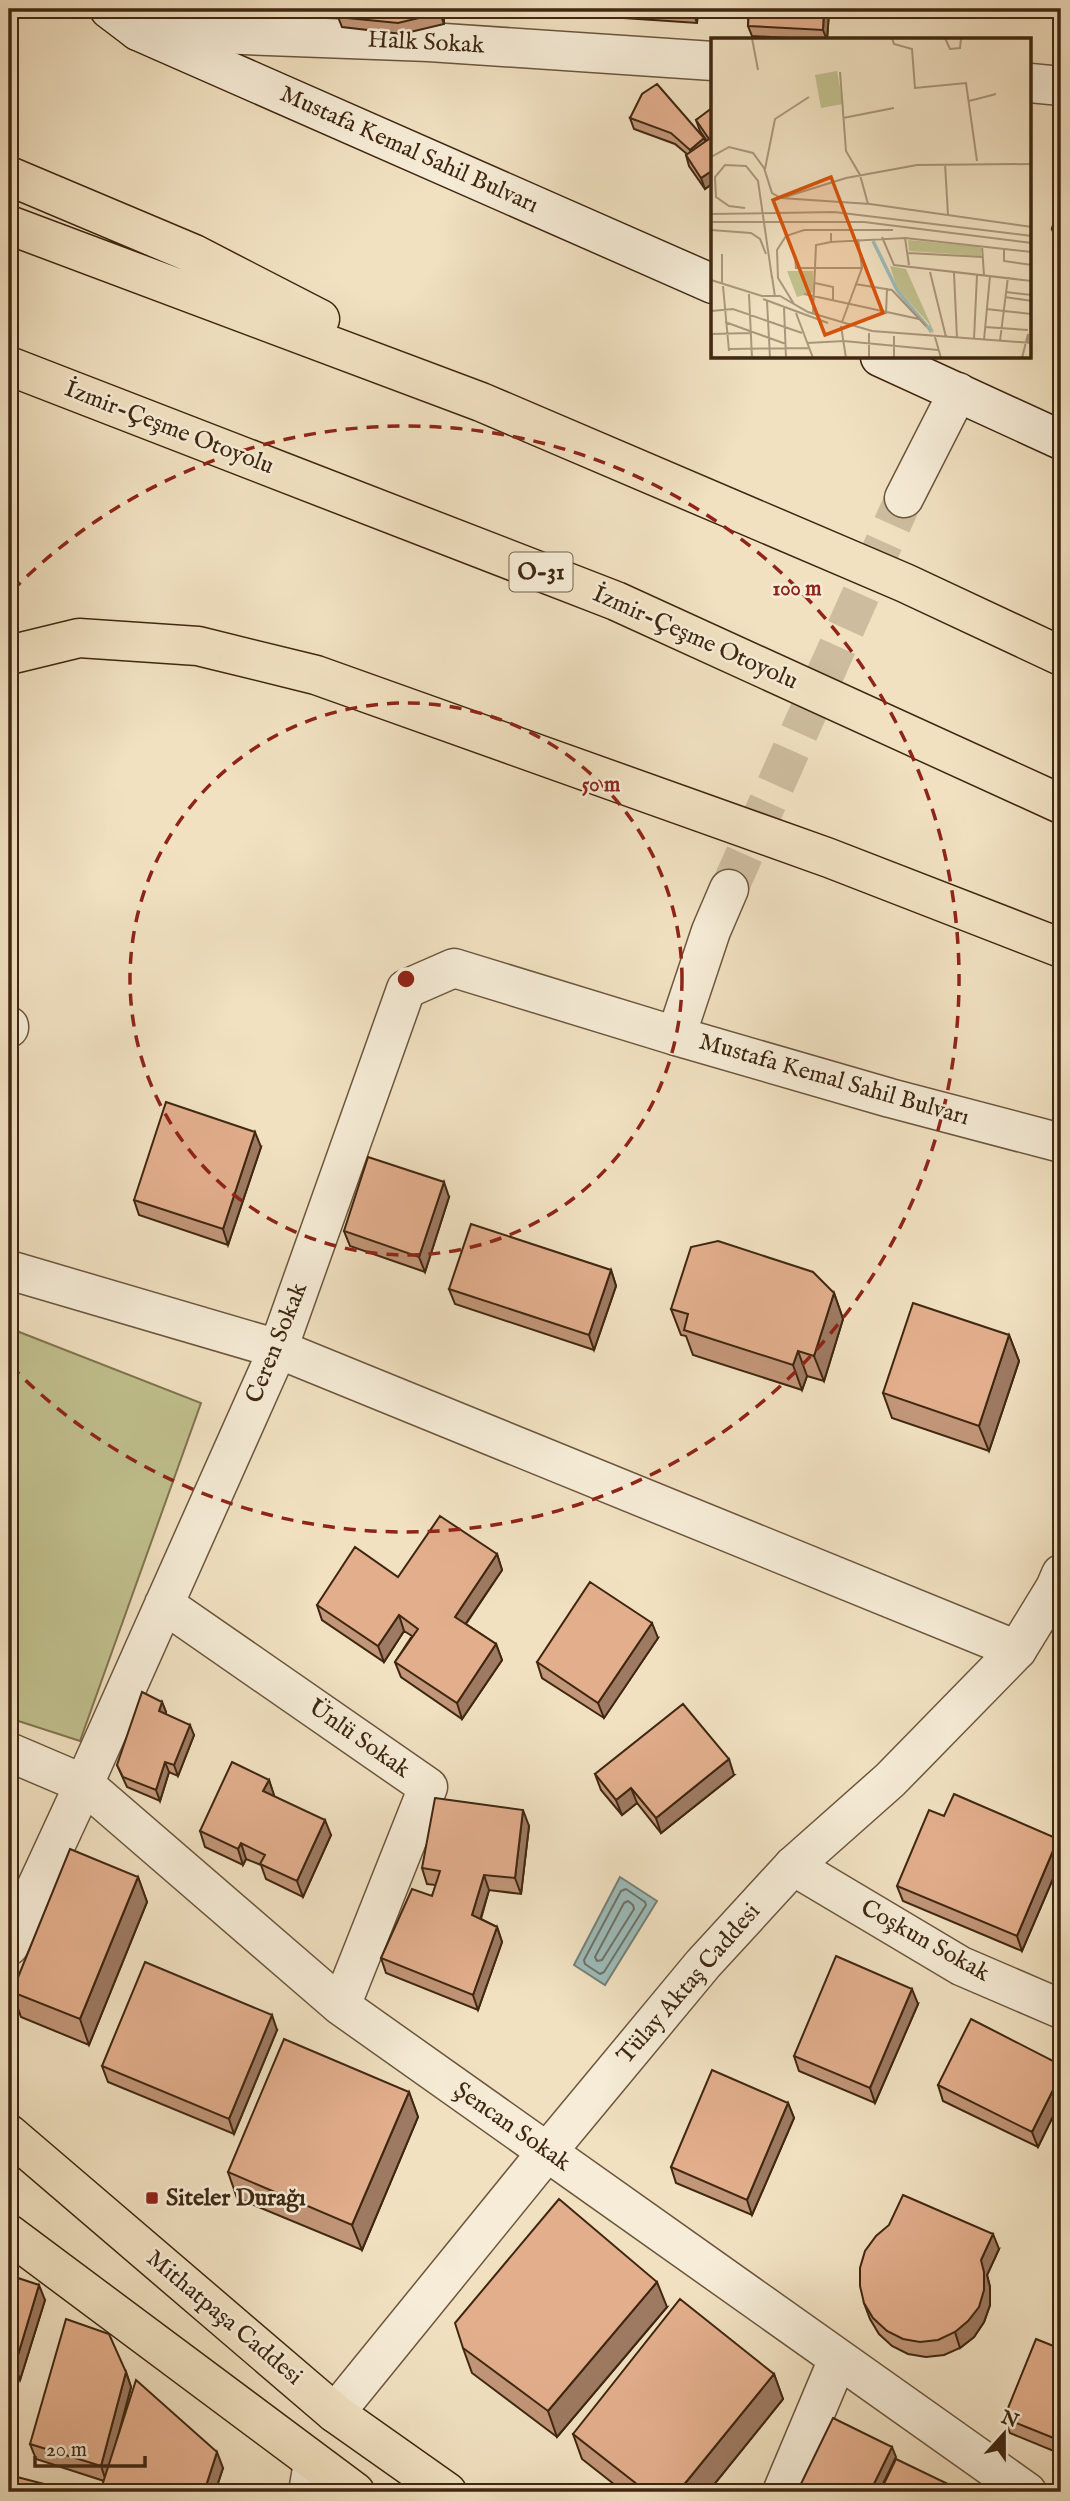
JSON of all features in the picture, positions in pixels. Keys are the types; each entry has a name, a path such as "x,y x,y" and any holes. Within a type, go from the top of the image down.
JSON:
{"main road":[{"path":"9,176 194,254 481,402"},
{"path":"9,225 481,402 905,583 1061,656"},
{"name":"İzmir-Çeşme Otoyolu","path":"9,366 616,601 1061,804"},
{"path":"9,655 79,638 92,638 198,646 316,675 829,858 1061,948"},
{"name":"Mithatpaşa Caddesi","path":"9,2134 335,2413 447,2492"},
{"path":"9,2234 310,2477 355,2492"}],"street":[{"name":"Halk Sokak","path":"124,20 711,61"},
{"name":"Mustafa Kemal Sahil Bulvarı","path":"124,20 711,283"},
{"path":"1032,83 1061,86"},
{"path":"885,359 1061,440"},
{"path":"904,498 958,391"},
{"name":"Mustafa Kemal Sahil Bulvarı","path":"729,889 711,931 676,1036 890,1098 1061,1143"},
{"name":"Ceren Sokak","path":"9,1946 278,1349 406,989 454,968 676,1036"},
{"path":"9,1270 278,1349 1017,1650"},
{"name":"Tülay Aktaş Caddesi","path":"335,2413 703,1964 793,1866 890,1780 1017,1650 1061,1574"},
{"name":"Ünlü Sokak","path":"164,1604 428,1787 341,2006"},
{"name":"Şencan Sokak","path":"9,1752 84,1784 341,2006 1027,2492"},
{"name":"Coşkun Sokak","path":"793,1866 961,1966 1061,2009"},
{"path":"782,2492 838,2359"}],"green space":[{"path":"9,1328 201,1403 80,1741 9,1718"}],"water":[{"path":"620,1877 657,1901 605,1985 574,1965"}],"building":[{"path":"338,9 440,9 440,13 398,23 338,17"},
{"path":"638,9 694,9 693,12"},
{"path":"749,9 824,9 823,30 748,26"},
{"path":"657,84 704,138 690,150 671,133 630,118 642,94"},
{"path":"711,109 711,171 701,178 686,155 709,139 696,120"},
{"path":"1061,197 1061,232 1052,229"},
{"path":"166,1102 255,1132 223,1229 134,1200"},
{"path":"368,1157 444,1182 419,1257 344,1231"},
{"path":"471,1224 611,1270 589,1335 449,1289"},
{"path":"718,1241 813,1272 834,1293 814,1356 798,1351 793,1365 684,1330 688,1314 671,1309 691,1247"},
{"path":"913,1303 1009,1335 979,1426 883,1393"},
{"path":"440,1516 497,1554 455,1617 496,1644 457,1703 395,1662 418,1629 399,1615 378,1646 317,1605 355,1547 398,1577"},
{"path":"590,1582 652,1623 598,1703 537,1662"},
{"path":"142,1692 162,1702 159,1711 190,1725 174,1765 165,1762 156,1790 123,1777 117,1765"},
{"path":"683,1704 729,1759 656,1818 631,1788 616,1800 595,1774"},
{"path":"232,1762 269,1780 263,1791 325,1820 297,1881 260,1864 265,1855 241,1843 238,1849 200,1831"},
{"path":"954,1794 1058,1839 1017,1936 897,1886 929,1810 944,1816"},
{"path":"435,1798 523,1810 515,1878 484,1875 472,1915 497,1927 473,1995 381,1958 412,1889 432,1896 440,1871 422,1868"},
{"path":"70,1849 138,1877 80,2019 12,1992"},
{"path":"836,1956 912,1989 870,2088 794,2056"},
{"path":"145,1962 272,2015 229,2119 102,2066"},
{"path":"971,2019 1061,2065 1061,2074 1032,2132 938,2085"},
{"path":"284,2039 409,2092 352,2225 228,2172"},
{"path":"712,2070 788,2103 747,2200 671,2167"},
{"path":"903,2195 993,2234 981,2260 984,2290 979,2307 955,2332 938,2340 920,2342 903,2339 887,2331 873,2318 864,2303 860,2268 865,2251 889,2225"},
{"path":"559,2199 657,2282 548,2411 463,2348 455,2323"},
{"path":"9,2275 39,2285 15,2365 9,2363"},
{"path":"680,2299 774,2374 678,2492 647,2492 573,2434"},
{"path":"66,2319 109,2334 126,2372 101,2466 30,2444"},
{"path":"1036,2339 1061,2349 1061,2441 1004,2418"},
{"path":"136,2380 217,2452 204,2492 115,2492 101,2489"},
{"path":"833,2418 892,2447 870,2492 798,2490"},
{"path":"896,2459 950,2485 947,2492 880,2492"},
{"path":"17,2477 75,2492 13,2492"}],"tunnel":[{"path":"729,889 904,498"}],"place":[{"name":"Siteler Durağı","path":"152,2198"}]}
